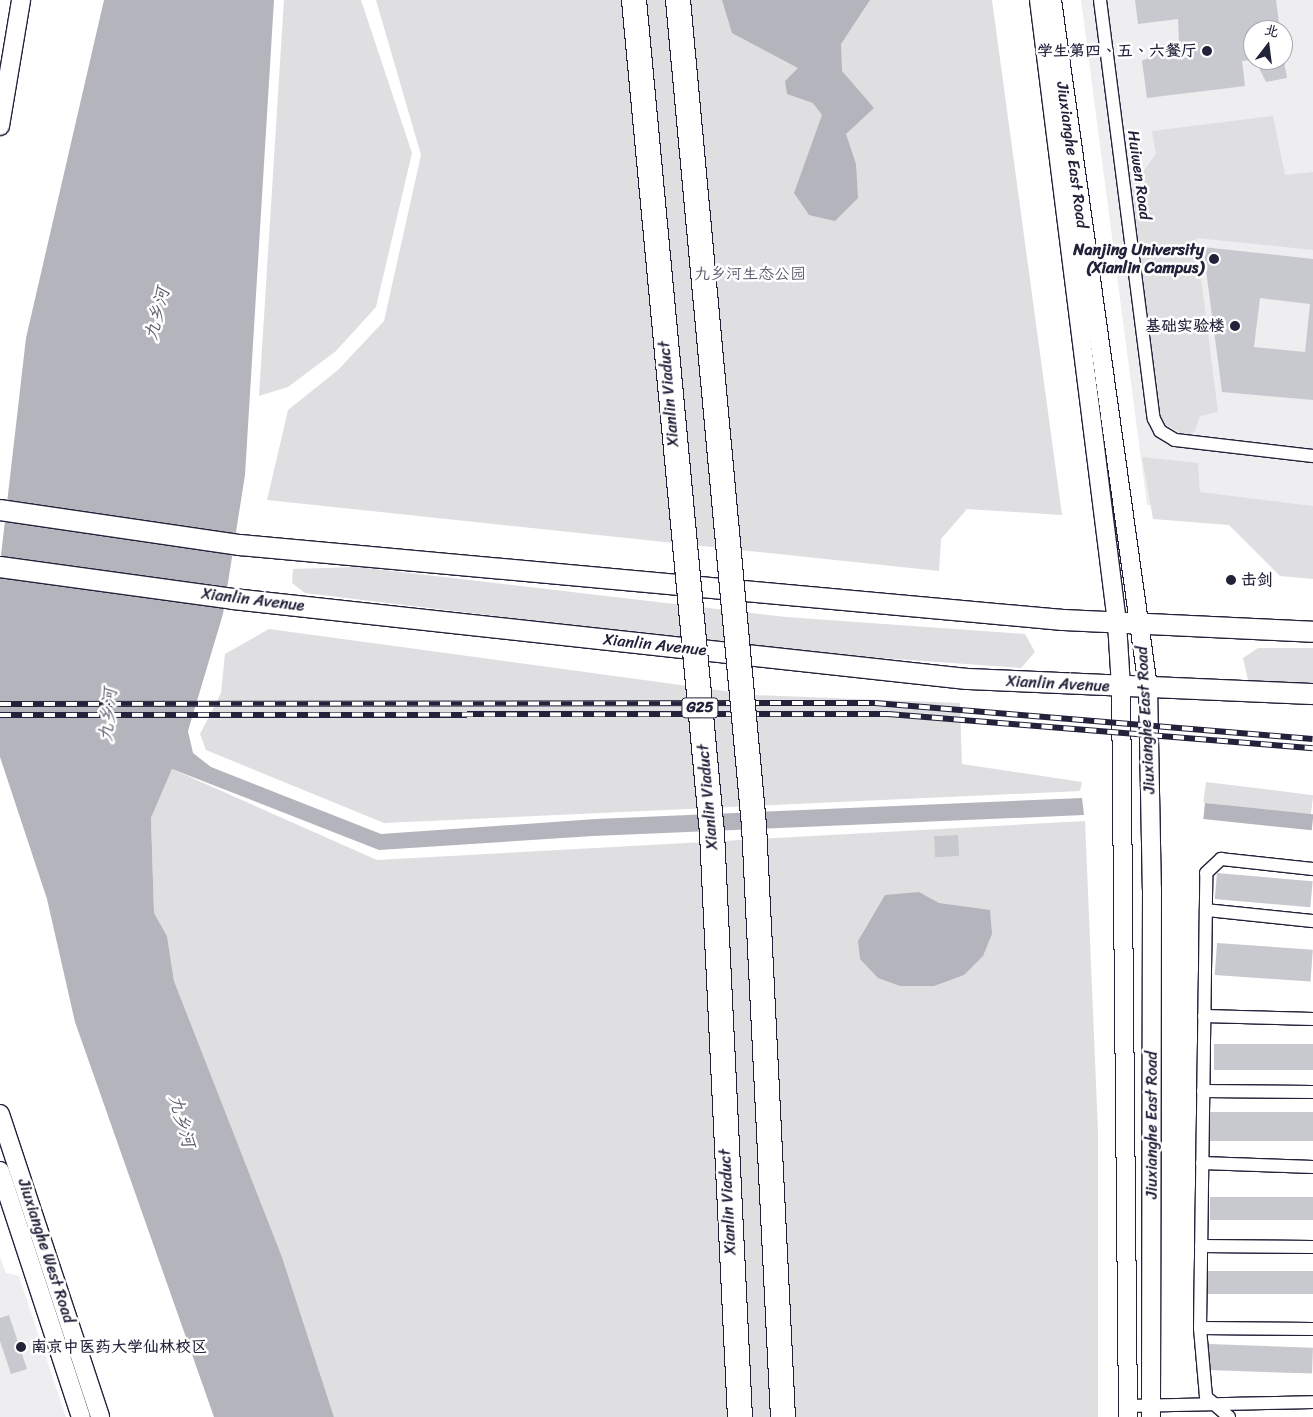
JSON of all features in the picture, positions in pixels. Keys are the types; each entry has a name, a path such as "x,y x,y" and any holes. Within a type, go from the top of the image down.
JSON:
{"highway":[{"name":"Xianlin Viaduct","path":"634,0 712,833 740,1417"},
{"name":"G25","path":"678,0 754,825 782,1417"}],"main road":[{"path":"0,126 21,0"},
{"name":"Jiuxianghe East Road","path":"1039,0 1117,623 1122,686 1128,1411"},
{"name":"Jiuxianghe East Road","path":"1052,0 1148,687 1152,889 1151,1411"},
{"path":"3,511 240,545 1140,625 1313,632"},
{"name":"Xianlin Avenue","path":"0,567 234,599 967,679 1313,694"},
{"name":"Jiuxianghe West Road","path":"0,1114 100,1417"},
{"name":"Jiuxianghe West Road","path":"0,1171 81,1417"}],"street":[{"name":"Huiwen Road","path":"1100,0 1154,419 1160,431 1175,440 1313,456"},
{"path":"1229,1417 1213,1407 1206,1397 1200,1328 1206,873 1221,859 1313,869"},
{"path":"1206,910 1313,921"},
{"path":"1204,1016 1313,1019"},
{"path":"1203,1091 1313,1092"},
{"path":"1202,1163 1313,1167"},
{"path":"1201,1246 1313,1247"},
{"path":"1200,1328 1313,1329"},
{"path":"1128,1411 1313,1402"}],"shaded area":[{"name":"Nanjing University (Xianlin Campus)","path":"1081,0 1313,0 1313,520 1147,505"},
{"name":"南京中医药大学仙林校区","path":"0,1257 6,1273 19,1276 66,1417 0,1417"}],"green space":[{"path":"284,0 361,0 412,153 376,307 336,351 288,387 259,396"},
{"name":"九乡河生态公园","path":"376,0 992,0 1062,515 967,509 941,539 939,571 267,500 288,410 338,370 384,321 421,155"},
{"path":"1273,116 1285,175 1313,172 1313,250 1196,238 1218,412 1200,416 1195,431 1186,436 1163,423 1159,409 1132,187 1156,154 1152,131"},
{"path":"1142,457 1198,463 1200,492 1313,506 1313,579 1280,576 1229,525 1153,519"},
{"path":"358,567 786,617 1025,634 1035,652 1021,668 784,651 305,593 292,583 293,569"},
{"path":"269,629 754,695 960,703 962,764 1082,782 1080,791 384,823 206,750 200,734 221,693 225,654"},
{"path":"1258,648 1313,648 1313,684 1248,680 1243,658"},
{"path":"172,769 377,860 1085,821 1098,1131 1098,1417 334,1417 282,1257 174,981 167,936 154,913 151,818"},
{"path":"1206,782 1313,795 1311,816 1203,803"}],"water":[{"name":"九乡河","path":"104,0 274,0 245,475 223,614 188,731 193,753 211,767 381,834 596,819 1082,798 1084,815 593,836 379,850 172,769 151,818 154,913 167,936 174,981 282,1257 334,1417 214,1417 75,1022 47,899 0,757 0,564 26,338"},
{"path":"722,0 870,0 841,44 842,71 874,108 846,134 856,164 858,198 835,221 809,215 794,193 822,115 813,103 787,94 785,81 798,68 732,33"},
{"path":"1205,803 1313,814 1312,830 1203,819"},
{"path":"919,892 939,903 990,910 992,934 983,956 964,975 934,986 900,986 878,978 860,959 858,941 885,895"}],"building":[{"name":"学生第四、五、六餐厅","path":"1135,0 1276,0 1279,20 1243,20 1242,61 1245,86 1147,98 1142,61 1179,42 1178,19 1138,24"},
{"path":"1260,70 1286,70 1287,78 1266,82"},
{"name":"基础实验楼","path":"1203,247 1313,259 1313,400 1222,392","holes":["1260,298 1310,304 1305,352 1254,347"]},
{"path":"958,835 959,856 935,857 934,836"},
{"path":"1217,873 1313,881 1310,907 1215,899"},
{"path":"1217,943 1313,950 1311,982 1215,975"},
{"path":"1214,1044 1313,1044 1313,1070 1214,1070"},
{"path":"1210,1112 1313,1112 1313,1141 1210,1141"},
{"path":"1210,1197 1313,1197 1313,1220 1210,1220"},
{"path":"1207,1271 1313,1271 1313,1294 1207,1294"},
{"path":"9,1315 27,1369 11,1374 0,1341 0,1318"},
{"path":"1209,1344 1313,1348 1312,1374 1208,1370"}],"railway":[{"path":"0,704 875,703 1313,739"},
{"path":"0,715 888,714 1313,748"}],"place":[{"name":"学生第四、五、六餐厅","path":"1207,51"},
{"name":"Nanjing University (Xianlin Campus)","path":"1214,259"},
{"name":"基础实验楼","path":"1235,326"},
{"name":"击剑","path":"1231,580"},
{"name":"南京中医药大学仙林校区","path":"21,1347"}]}
